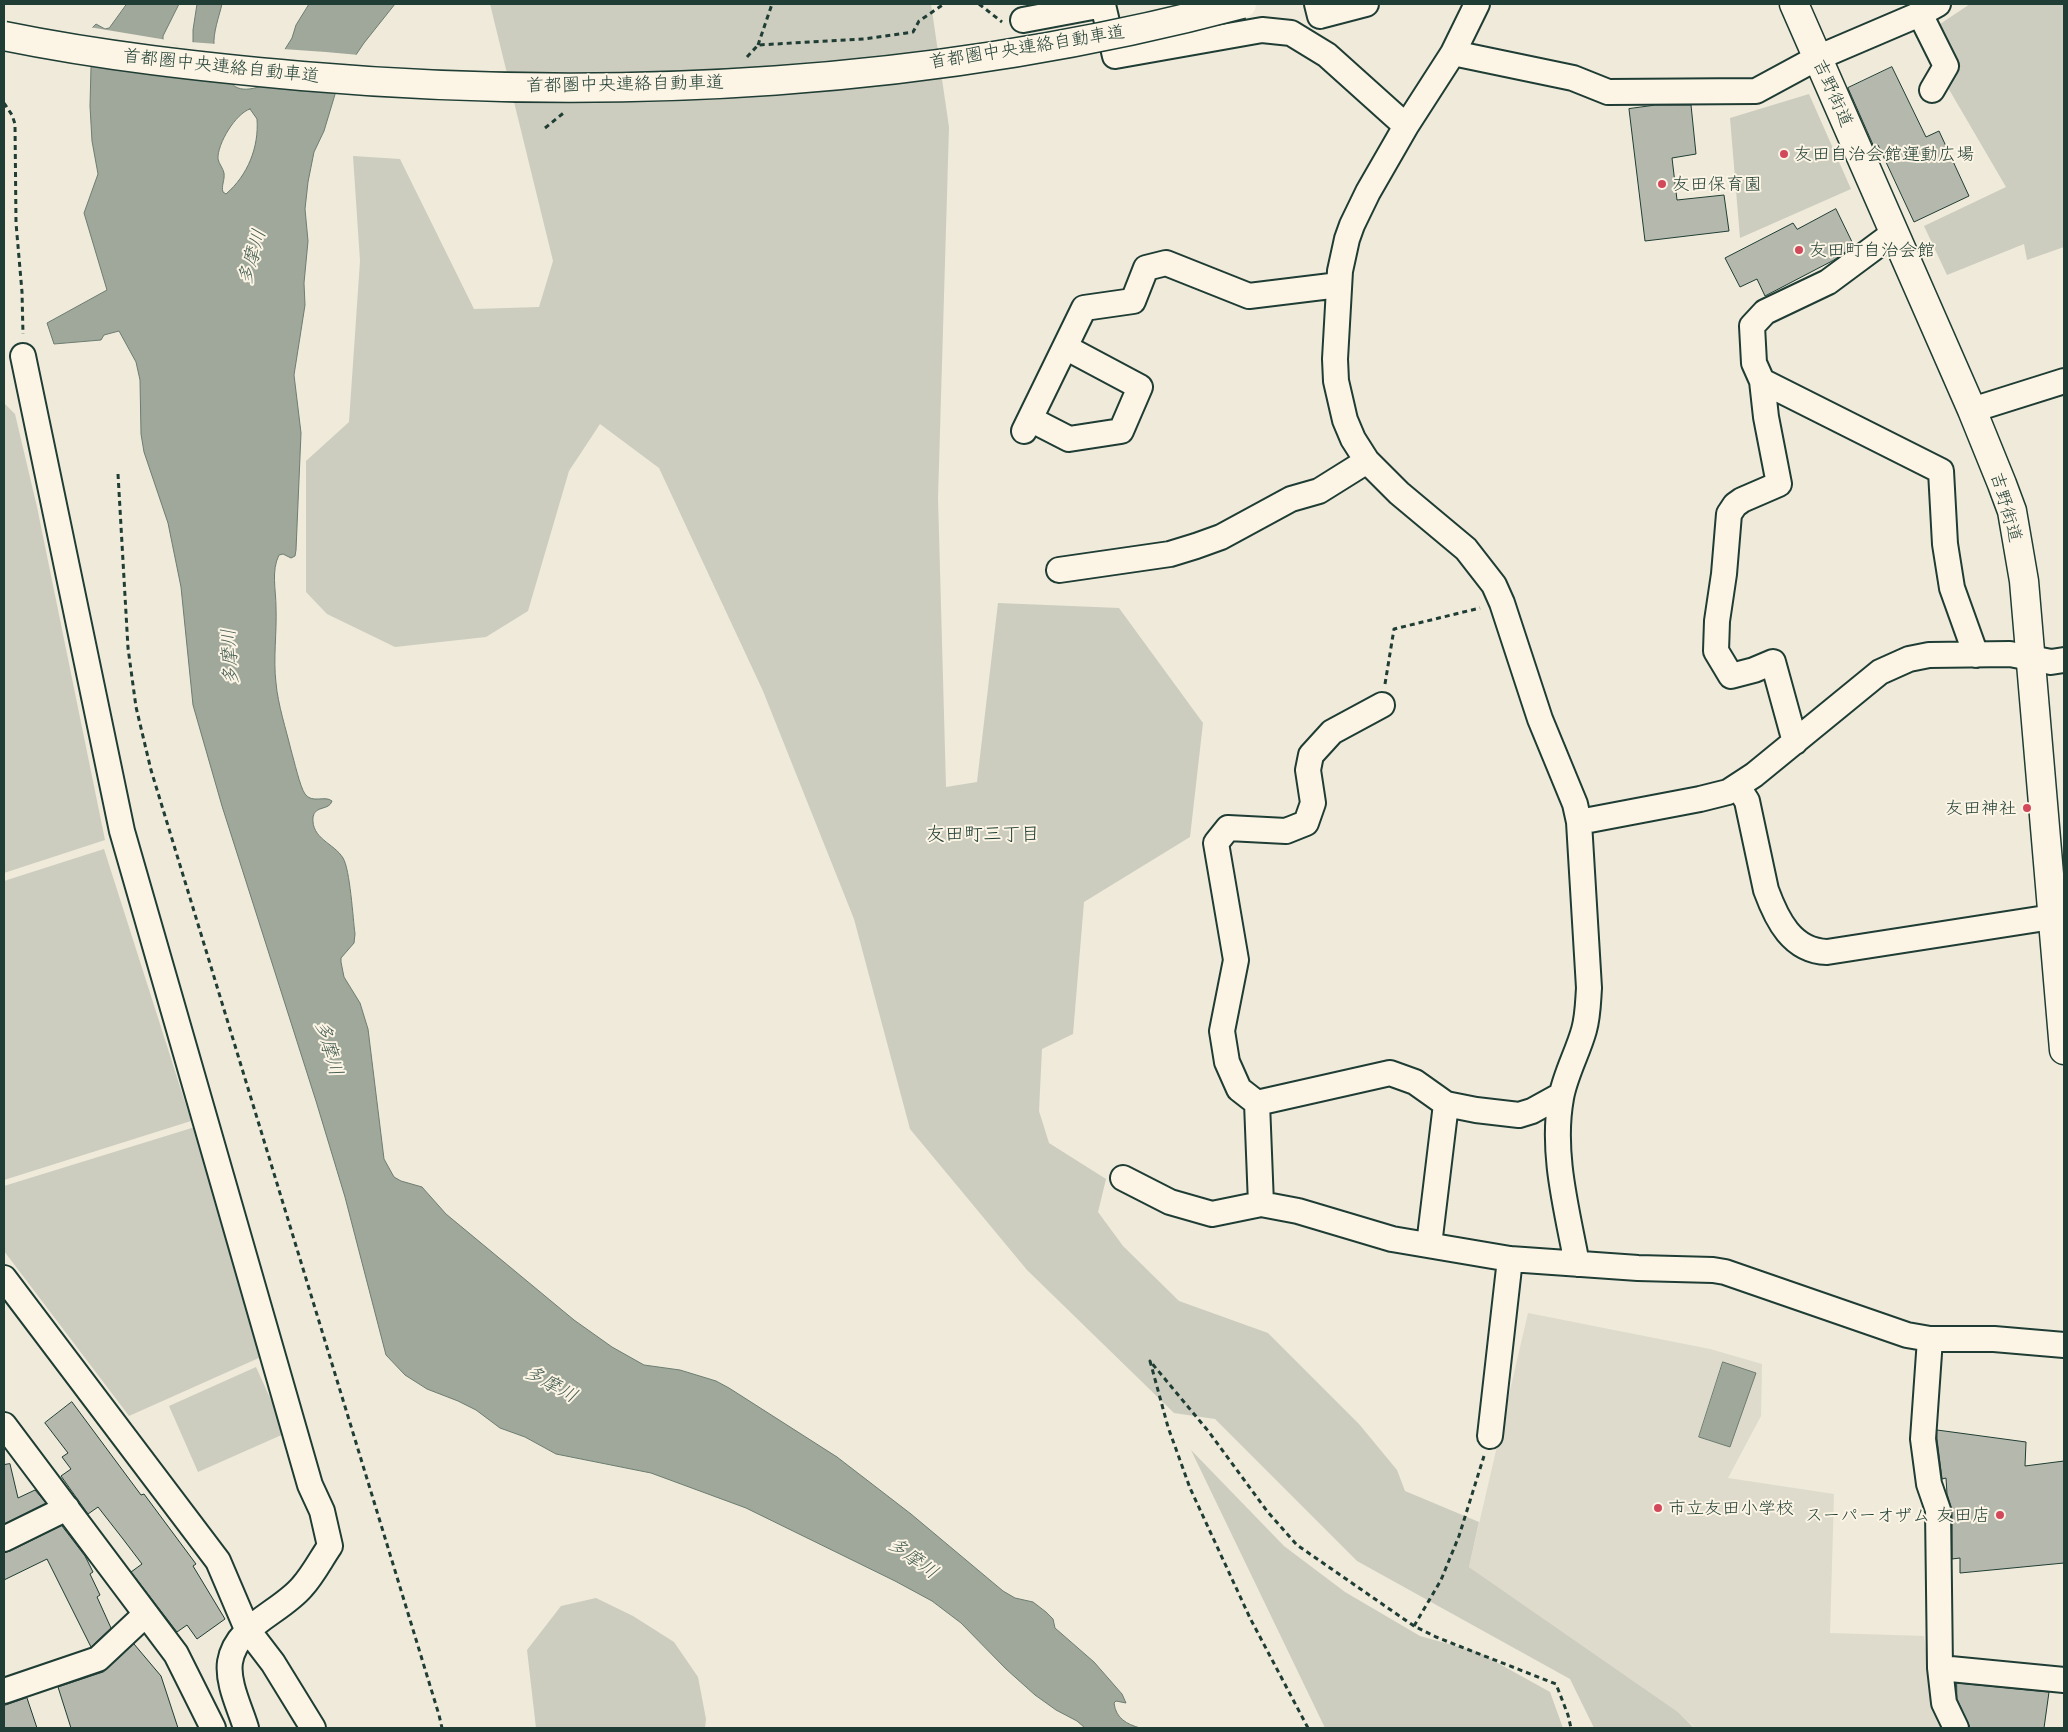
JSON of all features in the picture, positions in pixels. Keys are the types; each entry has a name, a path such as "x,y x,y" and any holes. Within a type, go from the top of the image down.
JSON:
{"highway":[{"name":"首都圏中央連絡自動車道","path":"4,24 136,45 322,65 482,74 572,74 835,62 925,52 1049,33 1190,4"},
{"name":"首都圏中央連絡自動車道","path":"4,36 134,58 213,68 380,82 481,88 671,85 847,74 953,61 1060,44 1145,27 1242,4"},
{"name":"吉野街道","path":"1794,4 1972,410 2012,511 2024,581 2064,1050"}],"street":[{"path":"1317,4 1320,16 1366,4"},
{"path":"1477,4 1453,54 1406,126 1368,192 1352,225 1343,256 1339,285 1335,359 1336,381 1345,420 1353,439 1367,461 1399,494 1466,549 1494,585 1502,603 1540,719 1575,804 1579,822 1587,954 1588,1009 1585,1028 1561,1096 1558,1124 1559,1161 1578,1264"},
{"path":"1023,20 1103,5 1115,56 1262,30 1291,33 1327,55 1406,126"},
{"path":"1453,54 1573,78 1608,92 1756,91 1817,58 1929,9 1946,66 1932,90"},
{"path":"1795,742 1773,662 1754,670 1731,676 1716,651 1717,621 1724,574 1729,514 1735,505 1742,500 1780,484 1766,418 1762,381 1754,362 1752,326 1765,312 1828,282 1894,233"},
{"path":"1065,348 1140,387 1121,431 1068,439 1027,425 1084,308 1134,300 1146,268 1166,263 1249,296 1339,285"},
{"path":"24,356 122,831 310,1485 322,1511 330,1546 302,1587 240,1639 230,1662 230,1677 246,1728"},
{"path":"1762,381 1941,471 1945,544 1952,588 1976,655"},
{"path":"1972,410 2064,381"},
{"path":"1059,570 1170,554 1196,546 1221,537 1291,499 1319,491 1367,461"},
{"path":"1579,822 1728,792 1738,787 1795,742 1880,672 1919,656 2010,654 2051,662 2064,660"},
{"path":"1261,1204 1257,1103 1239,1089 1227,1062 1222,1031 1236,960 1216,843 1228,828 1286,831 1306,823 1313,803 1308,770 1312,755 1332,732 1382,705"},
{"path":"1738,787 1747,802 1766,890 1771,904 1793,939 1805,948 1815,952 1827,952 2052,917"},
{"path":"1257,1103 1390,1074 1415,1082 1446,1104 1476,1110 1519,1115 1532,1111 1561,1096"},
{"path":"1429,1245 1446,1104"},
{"path":"1123,1178 1170,1202 1212,1214 1261,1204 1298,1211 1392,1239 1510,1258 1578,1264 1713,1270 1725,1272 1885,1329 1907,1335 1930,1338 1994,1338 2064,1345"},
{"path":"1490,1436 1510,1258"},
{"path":"4,1278 218,1561 240,1639 272,1663 313,1728"},
{"path":"1930,1338 1923,1439 1929,1484 1938,1510 1940,1668 1944,1703 1956,1728"},
{"path":"4,1425 176,1654 213,1728"},
{"path":"4,1539 66,1508"},
{"path":"4,1691 98,1659 146,1614"},
{"path":"1940,1668 2064,1680"}],"path":[{"path":"758,46 772,4"},
{"path":"4,103 12,115 16,140 16,223 22,292 24,356"},
{"path":"118,474 128,648 136,707 151,770 442,1728"},
{"path":"1382,705 1394,629 1502,603"},
{"path":"1308,1728 1250,1618 1190,1488 1168,1427 1150,1360 1209,1432 1268,1511 1297,1545 1414,1626 1436,1637 1556,1684 1571,1728"},
{"path":"1414,1626 1441,1580 1459,1536 1490,1436"}],"shaded area":[{"path":"490,4 931,4 949,127 938,498 946,787 977,782 998,603 1119,608 1203,723 1190,837 1084,902 1073,1034 1042,1049 1039,1111 1049,1143 1106,1179 1098,1212 1123,1246 1179,1301 1268,1333 1359,1424 1397,1470 1405,1491 1479,1522 1469,1567 1678,1712 1694,1728 1594,1728 1570,1679 1357,1561 1215,1419 1174,1413 1027,1270 910,1129 854,919 763,691 659,468 600,424 569,471 528,611 486,637 395,647 327,614 306,592 306,461 349,422 360,261 353,156 400,159 474,309 539,307 553,261"},
{"path":"1970,4 2064,4 2064,247 2027,260 2024,244 1947,275 1924,226 2006,187 1919,38"},
{"name":"友田自治会館運動広場","path":"1809,94 1851,189 1740,238 1730,118"},
{"path":"4,403 15,414 37,507 105,840 4,873"},
{"path":"104,849 191,1121 4,1180 4,881"},
{"path":"195,1127 261,1357 129,1416 4,1251 4,1186"},
{"name":"市立友田小学校","path":"1528,1313 1710,1349 1762,1364 1761,1416 1728,1478 1834,1494 1830,1633 1924,1636 1933,1699 1945,1728 1695,1728 1678,1712 1469,1567"},
{"path":"256,1367 286,1433 198,1472 169,1406"},
{"path":"1191,1450 1284,1546 1345,1592 1420,1636 1478,1652 1550,1692 1563,1728 1325,1728"},
{"path":"596,1598 633,1616 674,1642 698,1677 706,1719 705,1728 536,1728 527,1650 561,1606"}],"water":[{"name":"多摩川","path":"127,4 179,4 163,36 163,40 186,50 193,45 197,4 222,4 214,35 216,56 231,83 240,89 246,89 262,86 292,38 296,25 309,4 395,4 347,68 336,91 324,131 314,152 305,209 308,241 304,283 305,305 294,375 301,433 296,550 295,556 291,558 283,554 279,555 275,567 274,581 276,601 275,674 278,700 303,791 308,797 332,801 328,806 314,813 313,824 319,836 343,858 348,872 355,934 354,943 341,958 341,962 344,977 360,1003 368,1029 384,1159 394,1177 422,1187 446,1214 574,1320 612,1347 644,1365 680,1370 716,1381 837,1457 911,1514 1003,1591 1015,1598 1033,1602 1046,1612 1053,1619 1055,1628 1094,1662 1122,1694 1126,1703 1116,1701 1114,1703 1120,1717 1127,1723 1140,1728 1085,1728 1035,1695 1006,1669 961,1623 932,1601 895,1581 746,1508 651,1473 556,1454 525,1437 500,1428 476,1410 427,1389 405,1375 386,1355 345,1197 222,806 193,705 181,587 168,523 144,452 141,434 140,380 136,362 119,331 104,335 101,340 54,344 47,323 107,290 84,213 98,174 92,141 90,106 92,28 96,24 105,29 109,28","holes":["250,109 257,119 256,140 250,160 240,178 226,194 223,192 224,173 218,159 221,145 228,130 239,116"]},
{"path":"1723,1362 1756,1373 1730,1447 1699,1437"}],"pier":[{"path":"89,27 167,40 185,47 189,46 190,42 217,44 220,62 87,42 86,37"},
{"path":"283,49 359,55 349,69 271,73"}],"building":[{"path":"1892,67 1926,137 1939,131 1969,196 1914,222 1878,145 1874,147 1848,88"},
{"path":"1656,105 1691,105 1696,154 1672,158 1677,200 1724,195 1729,231 1645,241 1629,109"},
{"path":"1836,209 1854,246 1834,260 1765,296 1757,279 1740,287 1725,258 1793,223 1797,229"},
{"path":"72,1402 141,1495 144,1494 196,1564 193,1566 225,1619 197,1639 187,1625 177,1632 131,1572 142,1564 98,1507 88,1514 61,1476 71,1469 62,1457 68,1453 45,1423"},
{"path":"1937,1430 2026,1442 2025,1466 2064,1461 2064,1563 1960,1573 1960,1558 1952,1559 1952,1510 1947,1494 1946,1478 1942,1479"},
{"path":"10,1464 18,1498 35,1490 46,1503 4,1524 4,1465"},
{"path":"62,1526 85,1556 93,1572 90,1574 100,1595 97,1597 111,1628 91,1647 47,1559 4,1580 4,1553"},
{"path":"134,1644 161,1676 178,1728 71,1728 58,1687 103,1672"},
{"path":"1957,1683 2049,1692 2044,1728 1970,1728 1957,1699"},
{"path":"27,1698 37,1728 4,1728 4,1706"}],"place":[{"name":"友田自治会館運動広場","path":"1784,154"},
{"name":"友田保育園","path":"1662,184"},
{"name":"友田町自治会館","path":"1799,250"},
{"name":"友田神社","path":"2027,808"},
{"name":"市立友田小学校","path":"1658,1508"},
{"name":"スーパーオザム 友田店","path":"2000,1515"}],"district":[{"name":"友田町三丁目","path":"983,834"}]}
